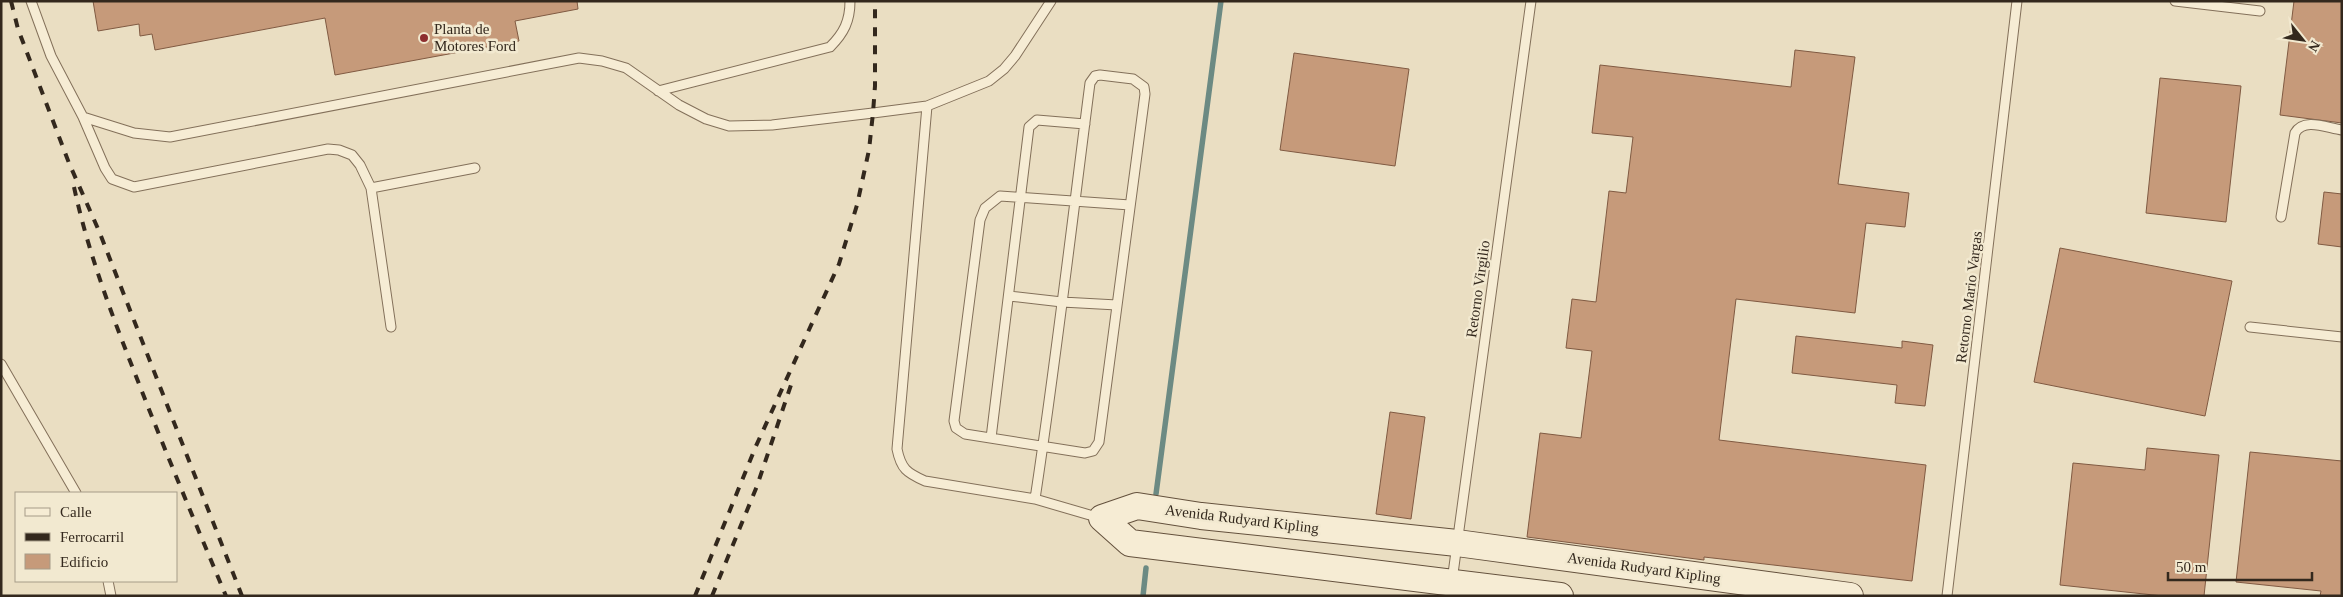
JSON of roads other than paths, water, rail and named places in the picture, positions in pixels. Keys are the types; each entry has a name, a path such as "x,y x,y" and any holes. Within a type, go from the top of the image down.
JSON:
{"street":[{"name":"Avenida Rudyard Kipling","path":"1102,518 1136,506 1201,516 1457,543 1850,596"},
{"path":"1196,553 1201,516"},
{"path":"1102,518 1130,543 1196,553 1452,581 1560,596"}],"lane":[{"path":"31,1 51,56 83,117 105,168 112,179 122,184 134,187 328,149 339,150 352,155 360,165 371,188 392,327"},
{"path":"658,91 830,46 844,33 848,22 850,1"},
{"path":"83,117 134,133 170,137 579,58 602,61 626,68 685,109 729,126 772,125 927,106 988,81 1004,69 1051,1"},
{"name":"Retorno Virgilio","path":"1452,581 1531,1"},
{"name":"Retorno Mario Vargas","path":"1947,596 2017,1"},
{"path":"2175,1 2260,11"},
{"path":"1035,499 1043,447 1062,302 1075,200 1085,124 1090,83 1096,76 1133,79 1144,87 1145,94 1130,205 1096,447 1086,454 1043,447 991,438 965,434 956,428 954,421 980,220 984,208 1000,196 1075,200 1130,205"},
{"path":"927,106 898,439 900,462 909,474 925,481 1035,499 1102,518"},
{"path":"991,438 1032,123 1037,120 1085,124"},
{"path":"2281,217 2295,133 2298,128 2303,124 2310,124 2342,130"},
{"path":"371,188 475,168"},
{"path":"1009,296 1062,302 1116,305"},
{"path":"2250,327 2342,337"},
{"path":"1,364 75,492"},
{"path":"108,582 112,596"}],"waterway":[{"path":"1156,494 1221,1"},
{"path":"1143,596 1146,568"}],"railway":[{"path":"11,1 18,29 69,163 99,231 242,596"},
{"path":"695,596 756,446 839,264 857,205 869,150 873,113 875,86 875,1"},
{"path":"74,187 87,239 112,315 226,596"},
{"path":"712,596 757,486 793,379"}],"place":[{"name":"Planta de Motores Ford","path":"424,38"}]}
